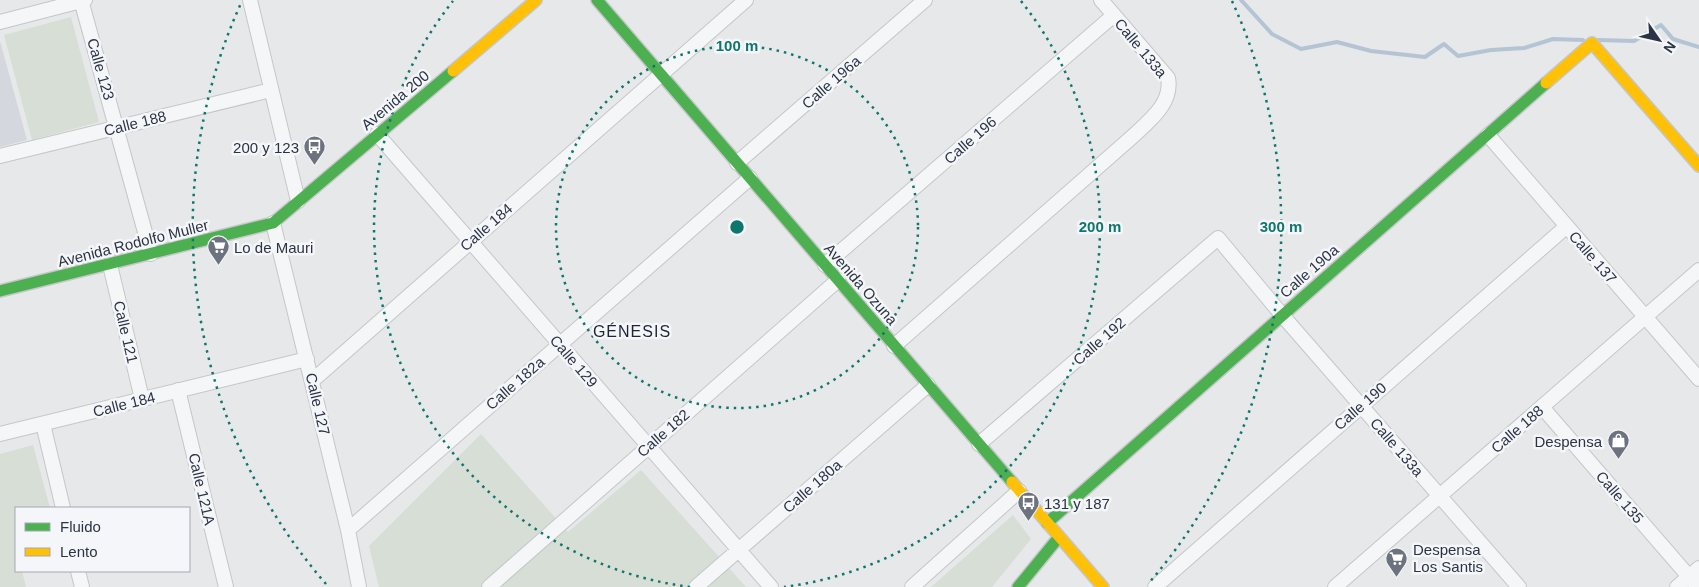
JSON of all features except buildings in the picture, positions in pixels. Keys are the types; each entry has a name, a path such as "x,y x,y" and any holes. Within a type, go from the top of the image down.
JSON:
{"main road":[{"name":"Avenida 200","path":"272,223 536,0"},
{"name":"Avenida Ozuna","path":"597,0 1103,587"},
{"name":"Calle 190a","path":"1047,523 1282,314 1592,44 1699,166"},
{"name":"Avenida Rodolfo Muller","path":"0,292 272,223"},
{"path":"1018,587 1059,537"}],"street":[{"path":"0,22 83,0"},
{"name":"Calle 123","path":"83,0 151,254"},
{"path":"250,0 298,201"},
{"name":"Calle 184","path":"312,381 746,0"},
{"name":"Calle 196a","path":"737,163 925,0"},
{"name":"Calle 133a","path":"894,346 1132,137 1155,116 1166,99 1170,88 1168,78 1102,0"},
{"name":"Calle 196","path":"826,266 1114,15"},
{"name":"Calle 188","path":"0,156 271,90"},
{"name":"Calle 129","path":"377,134 771,587"},
{"name":"Calle 137","path":"1488,135 1699,379"},
{"name":"Calle 182a","path":"348,530 750,178"},
{"name":"Calle 127","path":"272,223 348,530 356,586"},
{"name":"Calle 190","path":"1155,587 1567,226"},
{"name":"Calle 133a","path":"1218,238 1519,587"},
{"name":"Calle 192","path":"979,444 1218,238"},
{"name":"Calle 121","path":"110,265 142,399"},
{"name":"Calle 188","path":"1343,584 1699,270"},
{"name":"Calle 182","path":"489,587 838,280"},
{"name":"Calle 184","path":"0,434 307,359"},
{"name":"Calle 180a","path":"696,587 928,384"},
{"name":"Calle 121A","path":"178,390 226,587"},
{"name":"Calle 135","path":"1542,408 1695,577"},
{"path":"43,424 63,507"},
{"path":"912,587 1020,491"},
{"path":"78,572 82,587"},
{"path":"1677,587 1695,577"}],"shaded area":[{"path":"71,17 99,122 32,140 4,35"},
{"path":"0,41 27,140 0,147"},
{"path":"481,434 568,532 641,470 746,587 379,587 369,546"},
{"path":"33,445 50,507 15,507 15,572 22,572 26,587 0,587 0,454"},
{"path":"1013,515 1031,539 992,587 931,587"}],"waterway":[{"path":"1241,0 1272,34 1301,49 1337,42 1371,51 1425,57 1444,44 1458,56 1491,50 1524,48 1553,39 1583,40"},
{"path":"1598,40 1634,41 1661,25 1673,39 1699,47"}],"traffic: fast":[{"path":"597,0 1012,482"},
{"path":"0,291 273,223 453,71"},
{"path":"1047,523 1546,83"},
{"path":"1018,587 1059,537"}],"traffic: slow":[{"path":"453,71 536,0"},
{"path":"1546,83 1592,43 1699,166"},
{"path":"1012,482 1103,587"}],"place":[{"name":"200 y 123","path":"315,166"},
{"name":"Lo de Mauri","path":"218,266"},
{"name":"Despensa","path":"1618,460"},
{"name":"131 y 187","path":"1028,522"},
{"name":"Despensa Los Santis","path":"1397,577"}],"district":[{"name":"GÉNESIS","path":"632,331"}]}
